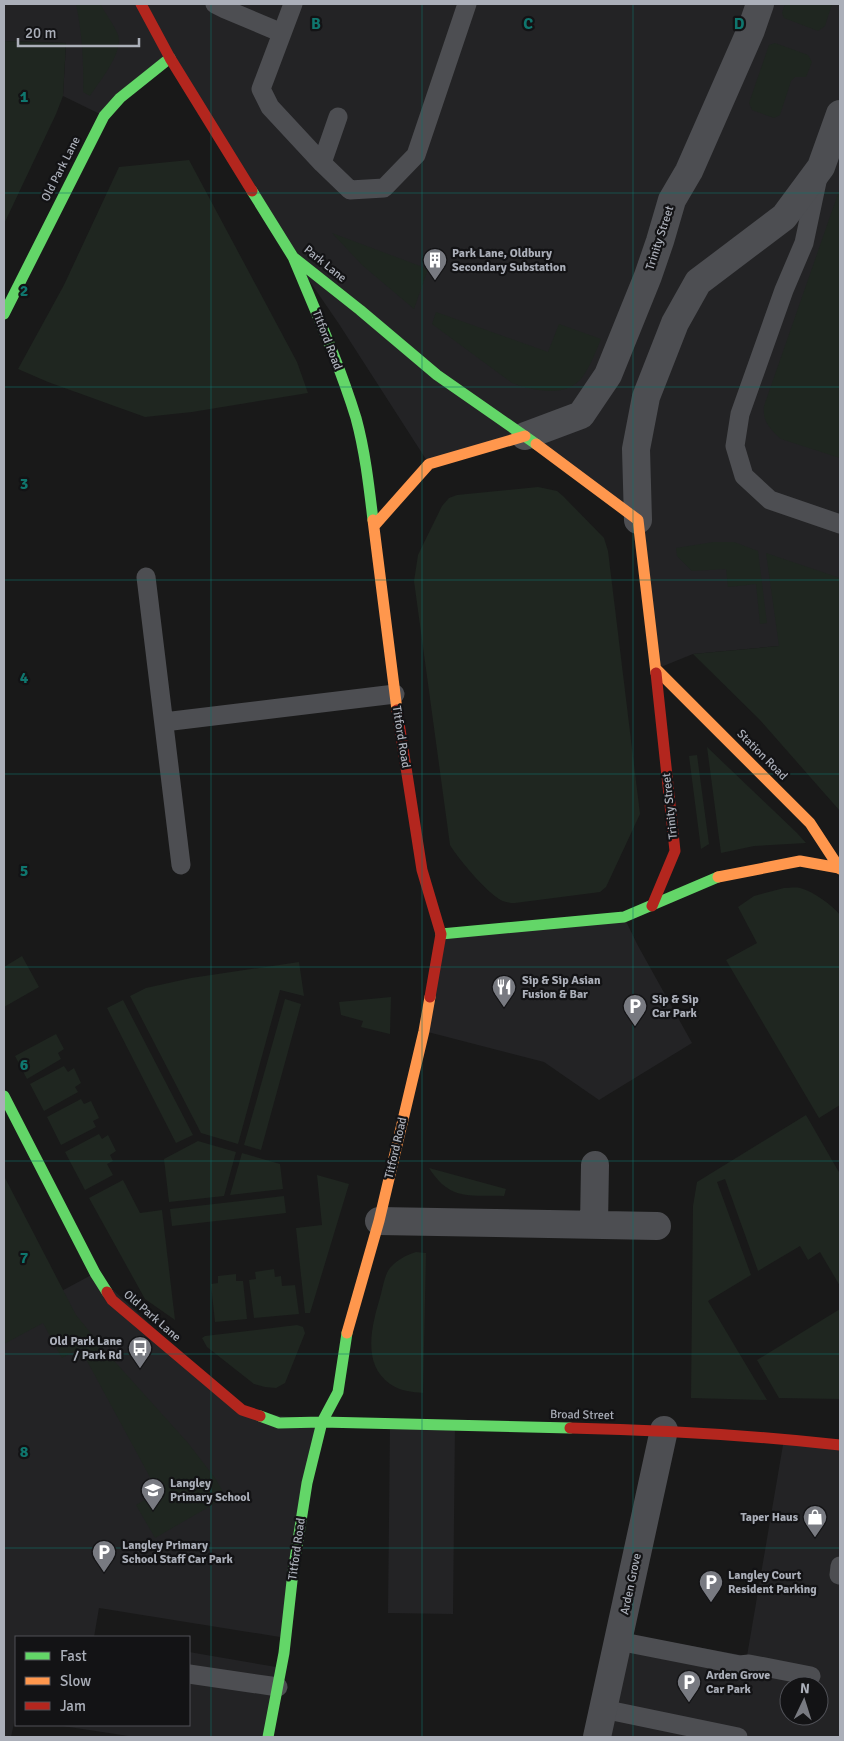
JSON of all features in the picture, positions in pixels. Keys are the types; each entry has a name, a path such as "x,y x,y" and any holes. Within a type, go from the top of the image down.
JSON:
{"main road":[{"name":"Park Lane","path":"141,4 170,58 293,257 437,375 525,436"},
{"name":"Old Park Lane","path":"4,314 104,116 120,98 170,58"},
{"name":"Titford Road","path":"268,1737 278,1687 307,1483 322,1422 338,1392 348,1325 379,1221 424,1030 441,934 422,870 395,694 367,474 356,418 330,345 293,257"},
{"path":"525,436 638,520"},
{"name":"Trinity Street","path":"374,526 429,464 525,436"},
{"name":"Trinity Street","path":"638,520 675,851 652,906"},
{"name":"Station Road","path":"656,669 810,823 840,869"},
{"name":"Station Road","path":"652,906 713,878 800,861 840,869"},
{"path":"441,934 624,917 652,906"},
{"name":"Old Park Lane","path":"4,1096 95,1273 112,1300 242,1410 278,1423 322,1422"},
{"name":"Broad Street","path":"322,1422 664,1430 840,1445"}],"street":[{"name":"Trinity Street","path":"525,436 581,415 608,375 648,276 672,200 689,171 751,30 760,4"},
{"name":"Trinity Street","path":"638,520 636,449 646,397 675,323 698,282 784,217 821,167 840,114"},
{"path":"594,1225 595,1164"},
{"path":"379,1221 657,1226"},
{"name":"Arden Grove","path":"597,1737 664,1430"}],"lane":[{"path":"215,4 225,10 282,33"},
{"path":"293,4 261,89 270,107 350,190 384,188 416,155 467,4"},
{"path":"322,163 338,117"},
{"path":"821,167 804,243 784,290 740,414 735,446 744,476 770,500 840,524"},
{"path":"146,577 181,865"},
{"path":"164,722 395,694"},
{"path":"618,1641 740,1665 749,1664 811,1676"},
{"path":"190,1674 278,1687"},
{"path":"603,1709 738,1737"}],"shaded area":[{"path":"4,4 840,4 840,663 779,646 693,654 656,669 638,520 525,436 429,464 339,324 293,257 170,58 104,116 63,96 66,43 4,41"},
{"path":"76,4 100,4 118,35 119,42 114,58 90,96 83,92 82,48"},
{"path":"785,4 832,4 825,26 818,31 784,18 782,13"},
{"path":"4,41 66,43 63,96 4,224"},
{"path":"775,43 808,55 812,62 806,77 795,77 791,81 780,115 774,118 752,110 749,103 769,45"},
{"path":"189,160 297,362 308,393 192,412 145,417 48,382 18,369 64,285 119,167"},
{"path":"840,188 840,458 781,439 768,424 764,416 764,406"},
{"path":"332,233 428,269 414,309 362,265"},
{"path":"436,312 548,352 559,324 601,339 587,371 577,383 569,388 560,390 541,390 512,383 432,324"},
{"path":"538,487 557,491 604,538 608,551 640,814 606,887 600,892 513,903 501,900 493,895 466,866 450,845 414,581 418,555 442,506 449,498 457,495"},
{"path":"713,542 734,542 758,551 767,623 760,624 756,584 728,587 726,569 692,571 677,556 676,548"},
{"path":"766,553 840,578 840,811 760,720 693,654 779,646"},
{"path":"707,747 806,843 754,846 721,853"},
{"path":"697,755 709,844 701,849 689,756"},
{"path":"784,888 798,888 811,892 840,915 840,1105 819,1118 726,960 757,943 738,907 754,896"},
{"path":"624,917 692,1043 599,1100 544,1062 424,1031 441,934"},
{"path":"22,956 39,987 4,1007 4,967"},
{"path":"299,962 304,996 280,990 238,1144 201,1133 130,996 146,988 191,978"},
{"path":"391,997 390,1034 361,1027 363,1021 341,1015 339,1002"},
{"path":"285,999 301,1004 261,1150 244,1145"},
{"path":"123,1000 193,1135 176,1143 107,1008"},
{"path":"56,1034 64,1049 58,1053 61,1059 27,1079 15,1056"},
{"path":"64,1066 68,1072 74,1068 81,1083 75,1087 78,1092 44,1111 30,1084"},
{"path":"81,1099 84,1104 91,1101 99,1118 93,1121 96,1127 61,1145 47,1117"},
{"path":"806,1115 840,1174 840,1286 820,1252 808,1260 800,1246 758,1271 725,1179 717,1182 751,1275 708,1301 767,1400 691,1398 693,1206 697,1182"},
{"path":"99,1134 102,1139 108,1135 116,1151 110,1155 113,1161 107,1164 113,1175 85,1190 65,1152"},
{"path":"198,1141 236,1152 224,1196 169,1202 164,1159"},
{"path":"242,1153 280,1164 283,1189 230,1195"},
{"path":"429,1168 506,1189 504,1196 461,1194 445,1186"},
{"path":"317,1175 349,1184 310,1313 305,1313 296,1228 322,1225"},
{"path":"4,1176 76,1315 108,1354 188,1443 215,1478 226,1497 155,1538 136,1505 158,1492 80,1348 62,1358 43,1323 4,1344"},
{"path":"123,1180 140,1213 162,1210 175,1320 145,1299 89,1198"},
{"path":"284,1196 286,1213 172,1226 170,1209"},
{"path":"416,1252 426,1253 423,1393 410,1392 390,1384 375,1365 371,1342 372,1329 387,1273 399,1260"},
{"path":"274,1269 275,1277 281,1276 282,1286 295,1285 299,1314 254,1318 249,1280 256,1279 255,1272"},
{"name":"Langley Primary School","path":"95,1273 242,1410 322,1422 286,1638 99,1608 94,1636 15,1636 15,1719 11,1737 4,1737 4,1322"},
{"path":"236,1274 236,1281 243,1281 247,1319 215,1322 211,1284 218,1283 218,1276"},
{"path":"840,1309 840,1399 779,1398 757,1360"},
{"path":"297,1325 303,1327 305,1333 285,1383 276,1388 254,1384 207,1347 202,1338 205,1336"},
{"path":"390,1424 455,1425 453,1614 388,1613"},
{"path":"784,1439 840,1445 840,1737 597,1737 618,1641 658,1640 747,1656"},
{"path":"190,1652 282,1668 268,1737 135,1737 63,1726 190,1726"}],"traffic: fast":[{"path":"4,314 104,116 120,98 170,58"},
{"path":"252,191 293,257 437,375 536,444"},
{"path":"293,257 334,357 356,418 364,456 373,520"},
{"path":"441,934 624,917 718,877"},
{"path":"4,1096 95,1273 107,1292"},
{"path":"268,1737 284,1653 293,1572 307,1483 322,1422 338,1392 347,1333"},
{"path":"260,1416 279,1423 322,1422 570,1428"}],"traffic: slow":[{"path":"374,526 429,464 525,436"},
{"path":"536,444 638,520 656,673"},
{"path":"373,520 397,710"},
{"path":"656,669 810,823 840,869"},
{"path":"718,877 800,861 839,868"},
{"path":"347,1333 379,1221 424,1031 430,997"}],"traffic: jam":[{"path":"141,4 170,58 252,191"},
{"path":"652,906 675,851 656,673"},
{"path":"397,710 422,870 441,934 430,997"},
{"path":"107,1292 112,1300 242,1410 260,1416"},
{"path":"570,1428 772,1438 840,1445"}],"place":[{"name":"Park Lane, Oldbury Secondary Substation","path":"435,281"},
{"name":"Sip & Sip Asian Fusion & Bar","path":"504,1008"},
{"name":"Sip & Sip Car Park","path":"635,1027"},
{"name":"Old Park Lane / Park Rd","path":"140,1369"},
{"name":"Langley Primary School","path":"153,1511"},
{"name":"Taper Haus","path":"815,1538"},
{"name":"Langley Primary School Staff Car Park","path":"104,1573"},
{"name":"Langley Court Resident Parking","path":"711,1603"},
{"name":"Arden Grove Car Park","path":"689,1703"}]}
